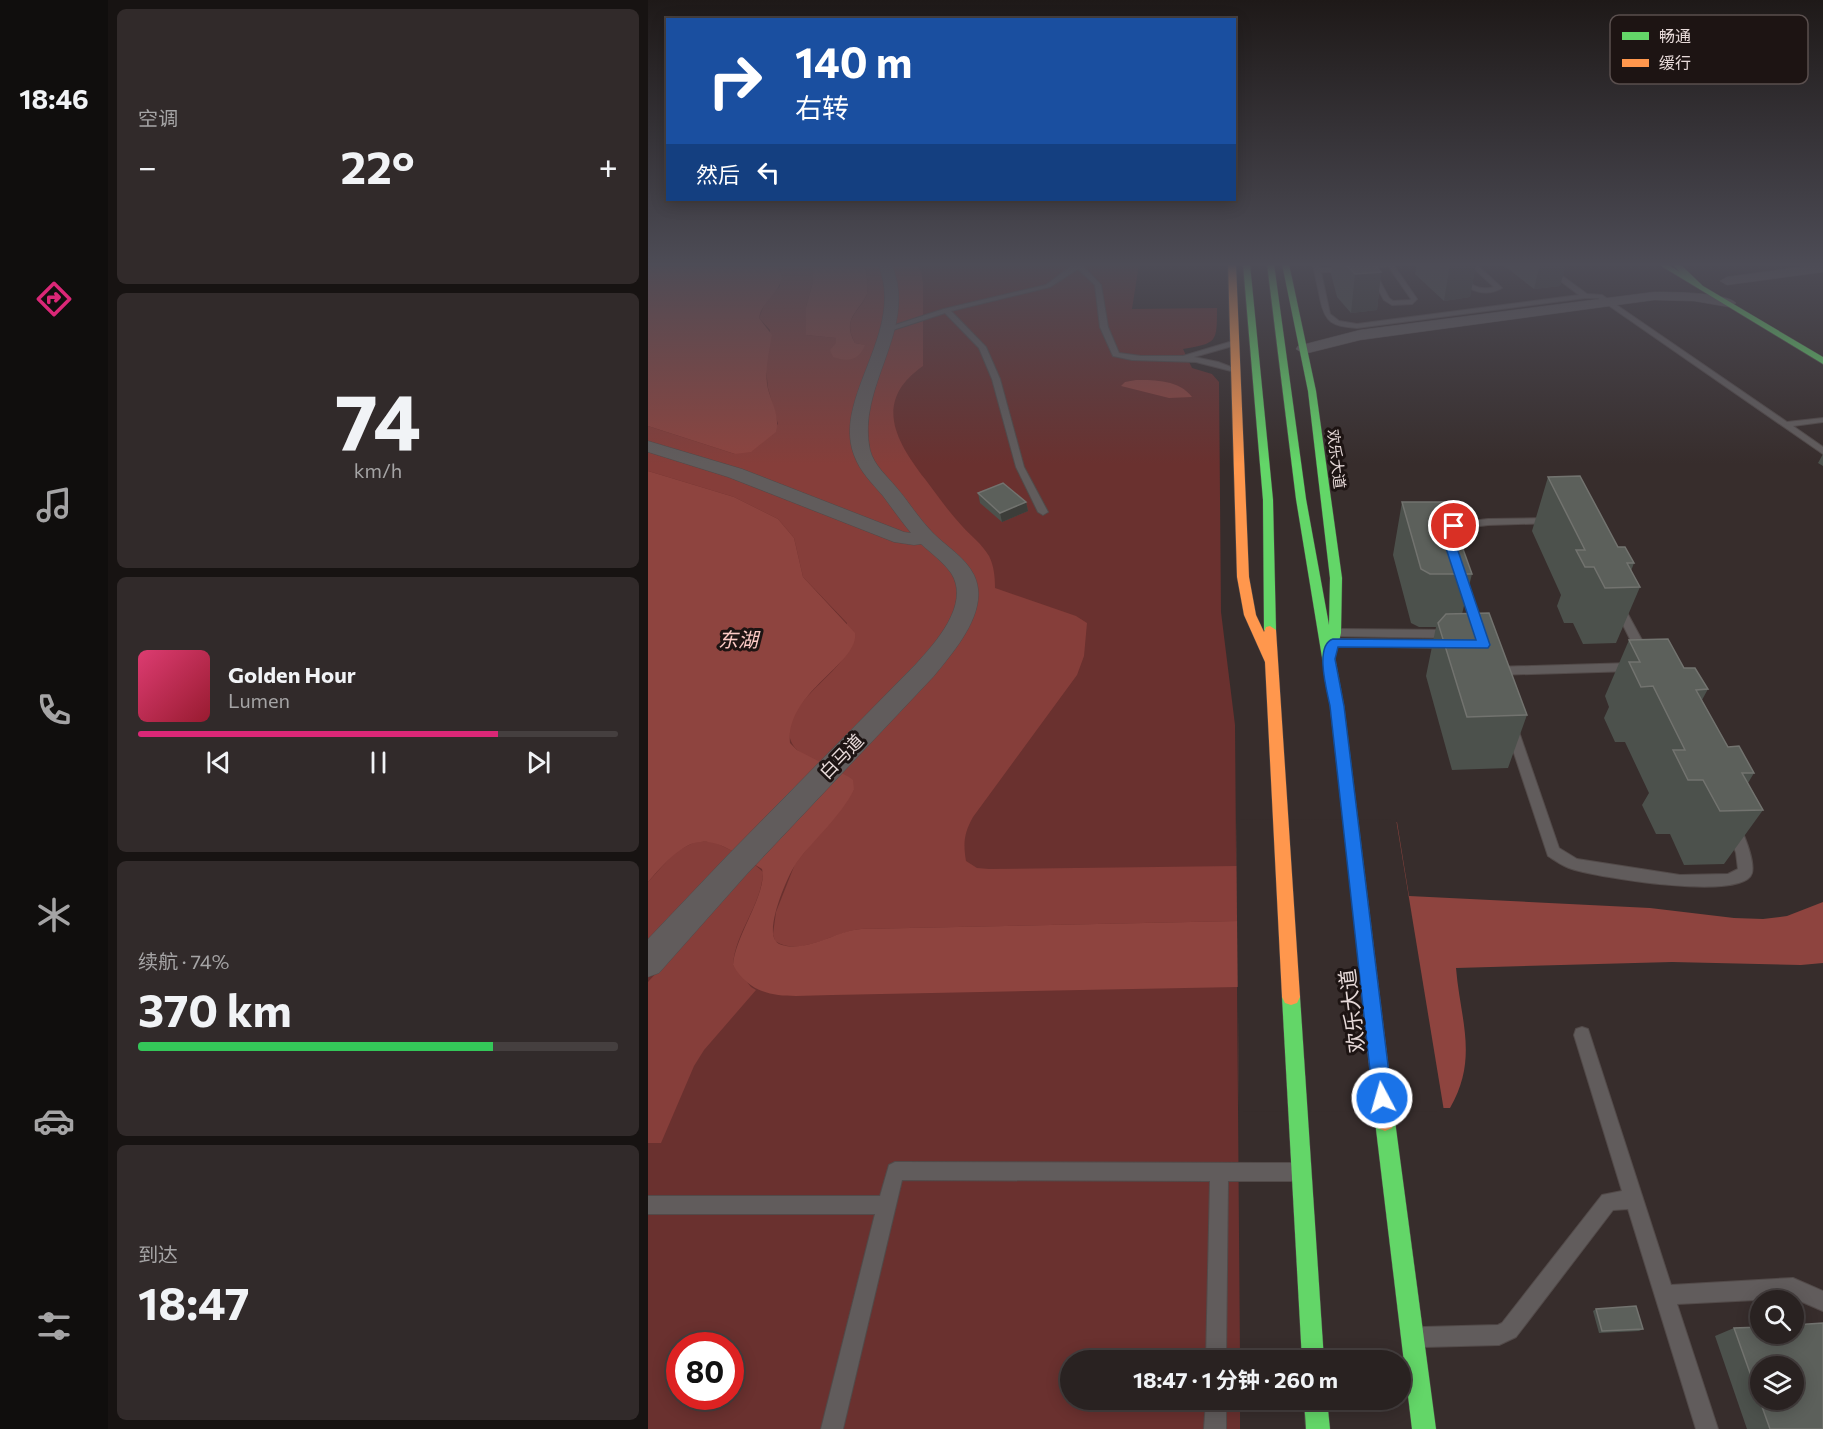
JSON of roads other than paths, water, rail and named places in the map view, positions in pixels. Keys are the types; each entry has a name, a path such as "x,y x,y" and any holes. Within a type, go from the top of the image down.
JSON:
{"main road":[{"path":"1233,331 1243,577 1250,615 1270,659"},
{"path":"1252,331 1268,500 1272,706 1312,1350"},
{"name":"欢乐大道","path":"1279,331 1301,499 1337,706 1385,1121 1424,1429"},
{"name":"欢乐大道","path":"1300,331 1312,391 1336,578 1334,638 1328,659"},
{"path":"1774,331 1823,361"},
{"path":"1317,1410 1318,1429"}],"street":[{"name":"白马道","path":"648,962 938,654 956,629 962,615 967,587 964,577 956,565 925,536 867,465 861,451 859,439 862,411 889,331"},
{"path":"1320,331 1360,335"},
{"path":"1304,349 1360,335 1393,331"},
{"path":"648,446 735,473 901,537 914,539 925,536"}],"lane":[{"path":"966,331 982,347 996,379 1020,468 1043,512"},
{"path":"1105,331 1113,352 1131,357 1182,358 1213,363 1235,370"},
{"path":"1650,331 1823,451"},
{"path":"1182,358 1233,343"},
{"path":"1785,425 1823,420"},
{"path":"1451,547 1447,536 1454,526 1488,522 1566,521"},
{"path":"1334,638 1467,637 1458,569"},
{"path":"1493,672 1649,666 1611,592"},
{"path":"1508,716 1553,852 1574,864 1680,881 1730,880 1745,872 1743,853 1729,819"},
{"path":"1582,1035 1707,1429"},
{"path":"832,1429 895,1171 1301,1172"},
{"path":"1216,1350 1219,1172"},
{"path":"1413,1337 1499,1335 1509,1330 1608,1201 1634,1200"},
{"path":"648,1205 887,1205"},
{"path":"1664,1295 1793,1288 1823,1301"},
{"path":"1215,1429 1216,1410"}],"water":[{"path":"648,331 769,331 772,335 767,376 768,389 776,415 776,432 751,452 735,454 648,426"},
{"path":"806,331 851,331 855,343 865,345 860,354 848,360 833,357 830,350 836,343 836,338 806,335"},
{"path":"1136,380 1174,384 1187,391 1192,397 1169,398 1121,386 1125,382"},
{"name":"东湖","path":"648,471 734,497 778,519 794,538 803,577 855,633 853,645 846,656 809,694 792,725 790,743 797,750 849,777 853,780 854,790 835,818 797,862 788,877 773,924 775,940 780,944 805,945 861,929 1237,921 1236,823 1397,822 1409,896 1650,908 1734,918 1763,919 1787,916 1823,902 1823,963 1801,965 1672,962 1456,968 1466,1055 1459,1090 1450,1108 1239,1109 1238,987 803,996 764,992 752,986 733,965 739,941 760,890 763,879 762,869 727,848 701,842 689,845 677,852 648,882"}]}
